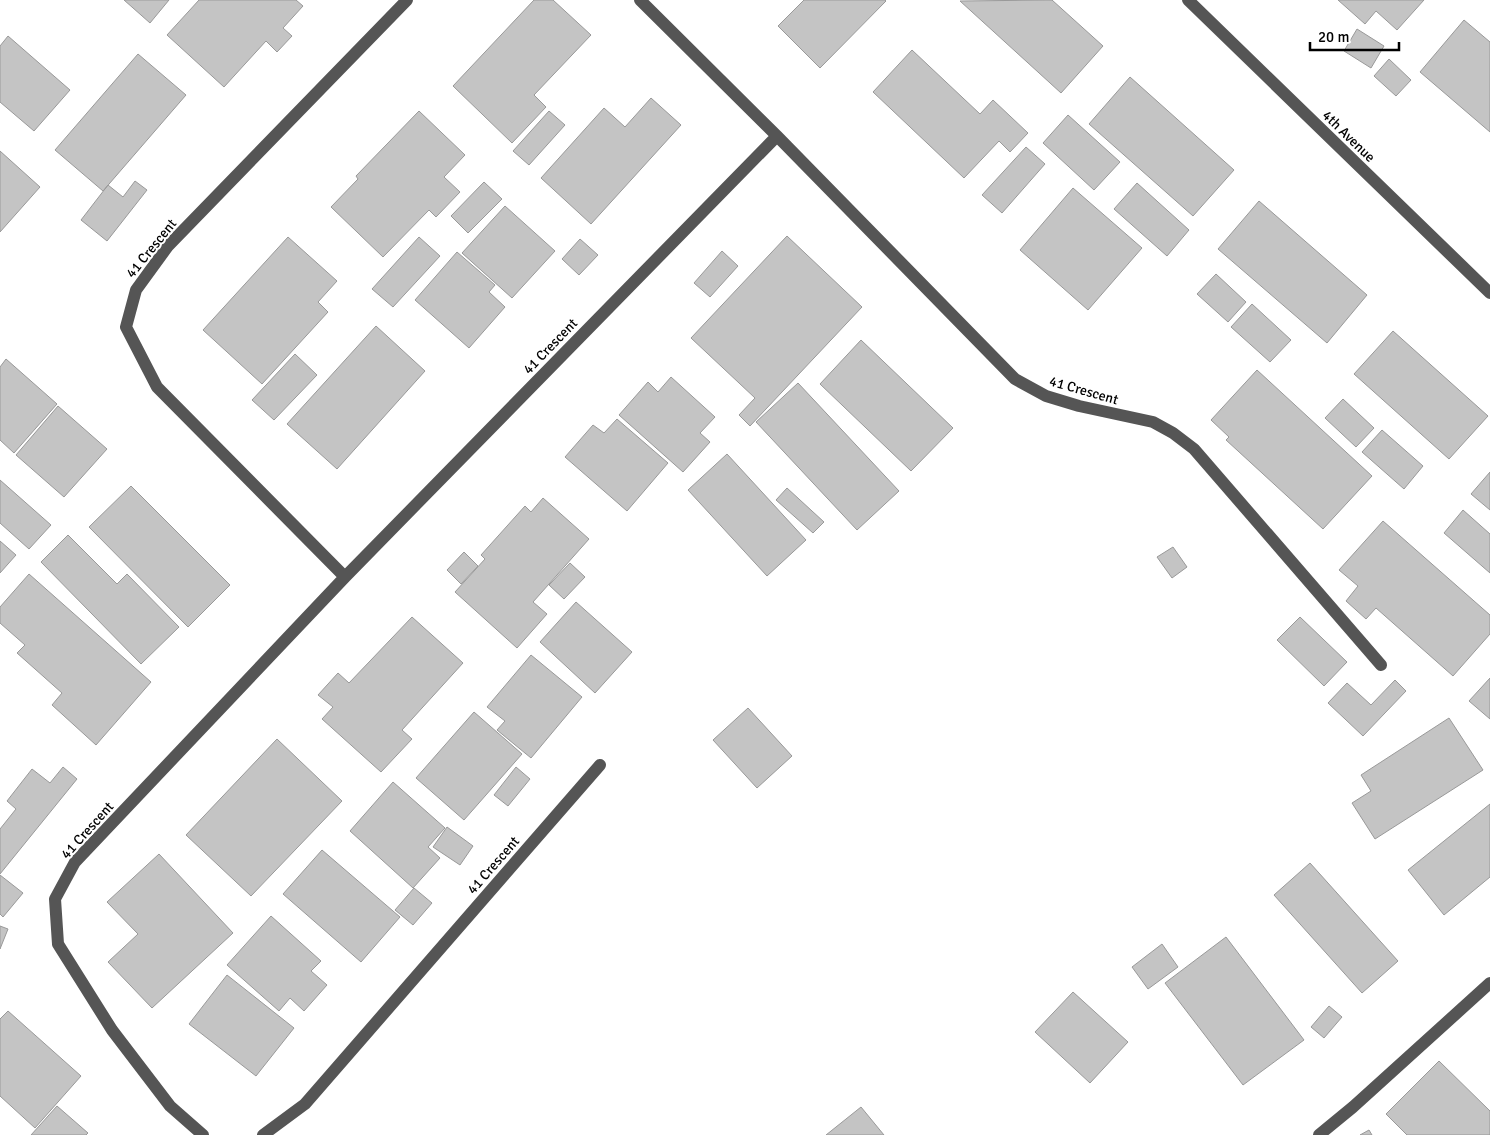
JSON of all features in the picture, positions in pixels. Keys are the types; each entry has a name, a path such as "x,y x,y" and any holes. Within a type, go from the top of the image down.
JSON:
{"street":[{"name":"41 Crescent","path":"345,577 157,387 126,327 136,290 168,246 407,0"},
{"name":"41 Crescent","path":"640,0 777,136 1015,379 1046,396 1079,406 1153,422 1173,433 1194,449 1381,665"},
{"name":"4th Avenue","path":"1188,0 1490,293"},
{"name":"41 Crescent","path":"203,1135 170,1106 112,1030 58,944 55,899 75,862 345,577 777,136"},
{"name":"41 Crescent","path":"263,1135 305,1104 600,765"},
{"path":"1319,1135 1353,1108 1490,983"}],"building":[{"path":"124,0 169,0 150,23"},
{"path":"199,0 296,0 303,6 283,28 292,36 277,52 266,41 224,87 167,35"},
{"path":"534,0 553,0 591,35 534,95 546,107 512,143 453,86"},
{"path":"804,0 886,1 820,68 778,26"},
{"path":"1052,0 1103,46 1061,93 960,1"},
{"path":"1338,0 1424,0 1397,30 1376,11 1365,24"},
{"path":"1464,20 1490,42 1490,132 1420,72"},
{"path":"1357,29 1384,46 1371,68 1344,51"},
{"path":"8,36 70,90 34,131 0,102 0,46"},
{"path":"912,50 980,114 993,100 1028,133 1010,152 999,141 964,178 873,92"},
{"path":"138,54 186,95 103,191 55,150"},
{"path":"1389,59 1411,80 1396,96 1374,76"},
{"path":"1130,77 1234,170 1193,216 1089,124"},
{"path":"651,98 681,125 591,224 541,178 604,108 625,127"},
{"path":"419,111 465,155 444,177 460,192 436,217 429,210 383,257 331,207 358,179 356,176"},
{"path":"549,111 565,125 529,165 513,151"},
{"path":"1068,115 1120,162 1094,190 1043,143"},
{"path":"1026,147 1045,164 1002,213 982,195"},
{"path":"0,151 40,187 0,232"},
{"path":"135,181 147,190 107,241 81,220 108,185 123,197"},
{"path":"484,182 502,199 468,233 451,216"},
{"path":"1137,183 1189,230 1167,256 1114,209"},
{"path":"1073,188 1142,248 1088,310 1020,250"},
{"path":"1259,201 1367,295 1327,343 1218,249"},
{"path":"505,206 555,251 512,298 462,253"},
{"path":"787,236 862,307 750,426 739,415 755,398 691,338"},
{"path":"288,237 337,281 318,302 328,312 262,384 203,330"},
{"path":"419,237 440,256 393,307 372,289"},
{"path":"580,239 598,255 579,275 562,259"},
{"path":"722,251 738,266 710,297 694,283"},
{"path":"457,252 495,285 489,292 505,307 469,348 415,300"},
{"path":"1216,274 1246,302 1228,322 1197,294"},
{"path":"1252,304 1291,340 1270,362 1231,327"},
{"path":"376,326 425,371 337,469 287,424"},
{"path":"1393,331 1488,416 1449,459 1354,374"},
{"path":"861,340 953,428 911,471 820,384"},
{"path":"295,354 317,375 274,420 252,400"},
{"path":"6,359 57,404 14,453 0,440 0,367"},
{"path":"1257,370 1372,476 1323,529 1226,440 1229,437 1211,420"},
{"path":"671,377 715,417 700,433 710,442 683,472 619,415 648,382 658,392"},
{"path":"798,383 899,491 857,530 756,422"},
{"path":"1343,399 1374,428 1356,447 1325,418"},
{"path":"58,406 107,449 64,497 16,455"},
{"path":"617,419 668,463 627,511 565,457 593,425 604,433"},
{"path":"1382,430 1423,466 1404,489 1362,452"},
{"path":"727,454 806,540 767,576 688,490"},
{"path":"1490,472 1490,510 1471,494"},
{"path":"0,480 51,525 29,549 0,523"},
{"path":"131,486 230,585 188,627 89,527"},
{"path":"787,488 824,522 813,533 776,500"},
{"path":"543,498 589,539 533,602 547,614 517,648 455,592 485,559 481,555 525,506 531,512"},
{"path":"1463,510 1490,534 1490,573 1444,533"},
{"path":"1383,521 1490,615 1490,634 1453,676 1376,608 1366,619 1346,601 1358,586 1339,570"},
{"path":"68,535 117,584 127,574 179,627 141,664 41,562"},
{"path":"0,541 16,555 0,573"},
{"path":"1173,547 1187,567 1172,578 1157,557"},
{"path":"464,552 478,566 461,584 447,570"},
{"path":"570,563 585,577 564,599 549,585"},
{"path":"29,574 151,682 96,745 52,705 62,693 17,653 25,645 0,623 0,607"},
{"path":"576,602 632,652 595,693 540,642"},
{"path":"412,617 463,663 402,730 412,739 381,772 322,719 333,707 318,695 338,673 349,683"},
{"path":"1300,617 1347,662 1324,686 1277,640"},
{"path":"531,655 582,697 531,758 497,730 505,721 487,707"},
{"path":"1490,678 1490,719 1469,701"},
{"path":"1395,680 1406,691 1363,736 1328,703 1347,683 1371,705"},
{"path":"748,708 792,756 757,788 713,740"},
{"path":"474,712 522,754 464,820 416,778"},
{"path":"1449,718 1483,770 1375,839 1352,803 1371,791 1361,775"},
{"path":"277,739 342,801 251,896 186,835"},
{"path":"63,767 77,779 0,874 0,829 16,809 7,801 32,769 50,783"},
{"path":"516,767 530,779 508,806 494,795"},
{"path":"393,782 445,828 428,847 440,858 413,888 350,831"},
{"path":"1490,804 1490,877 1444,915 1408,870"},
{"path":"447,827 473,846 460,865 433,847"},
{"path":"322,850 400,917 361,962 283,894"},
{"path":"159,854 233,933 152,1008 108,962 138,934 107,902"},
{"path":"1310,863 1398,961 1362,993 1274,895"},
{"path":"0,875 23,893 3,917 0,914"},
{"path":"414,888 432,903 413,925 395,910"},
{"path":"271,916 321,961 311,971 327,985 304,1011 290,998 279,1011 227,965"},
{"path":"0,926 8,929 0,949"},
{"path":"1226,937 1304,1040 1243,1085 1165,983"},
{"path":"1162,944 1178,967 1148,989 1132,967"},
{"path":"227,975 294,1028 256,1076 189,1024"},
{"path":"1073,992 1128,1042 1090,1083 1035,1032"},
{"path":"1329,1006 1342,1017 1324,1038 1311,1027"},
{"path":"8,1011 81,1076 35,1128 0,1096 0,1019"},
{"path":"1439,1061 1490,1111 1490,1135 1407,1135 1386,1114"},
{"path":"57,1106 88,1133 86,1135 31,1135"},
{"path":"861,1107 884,1135 826,1135"},
{"path":"1369,1130 1372,1135 1360,1135"}]}
